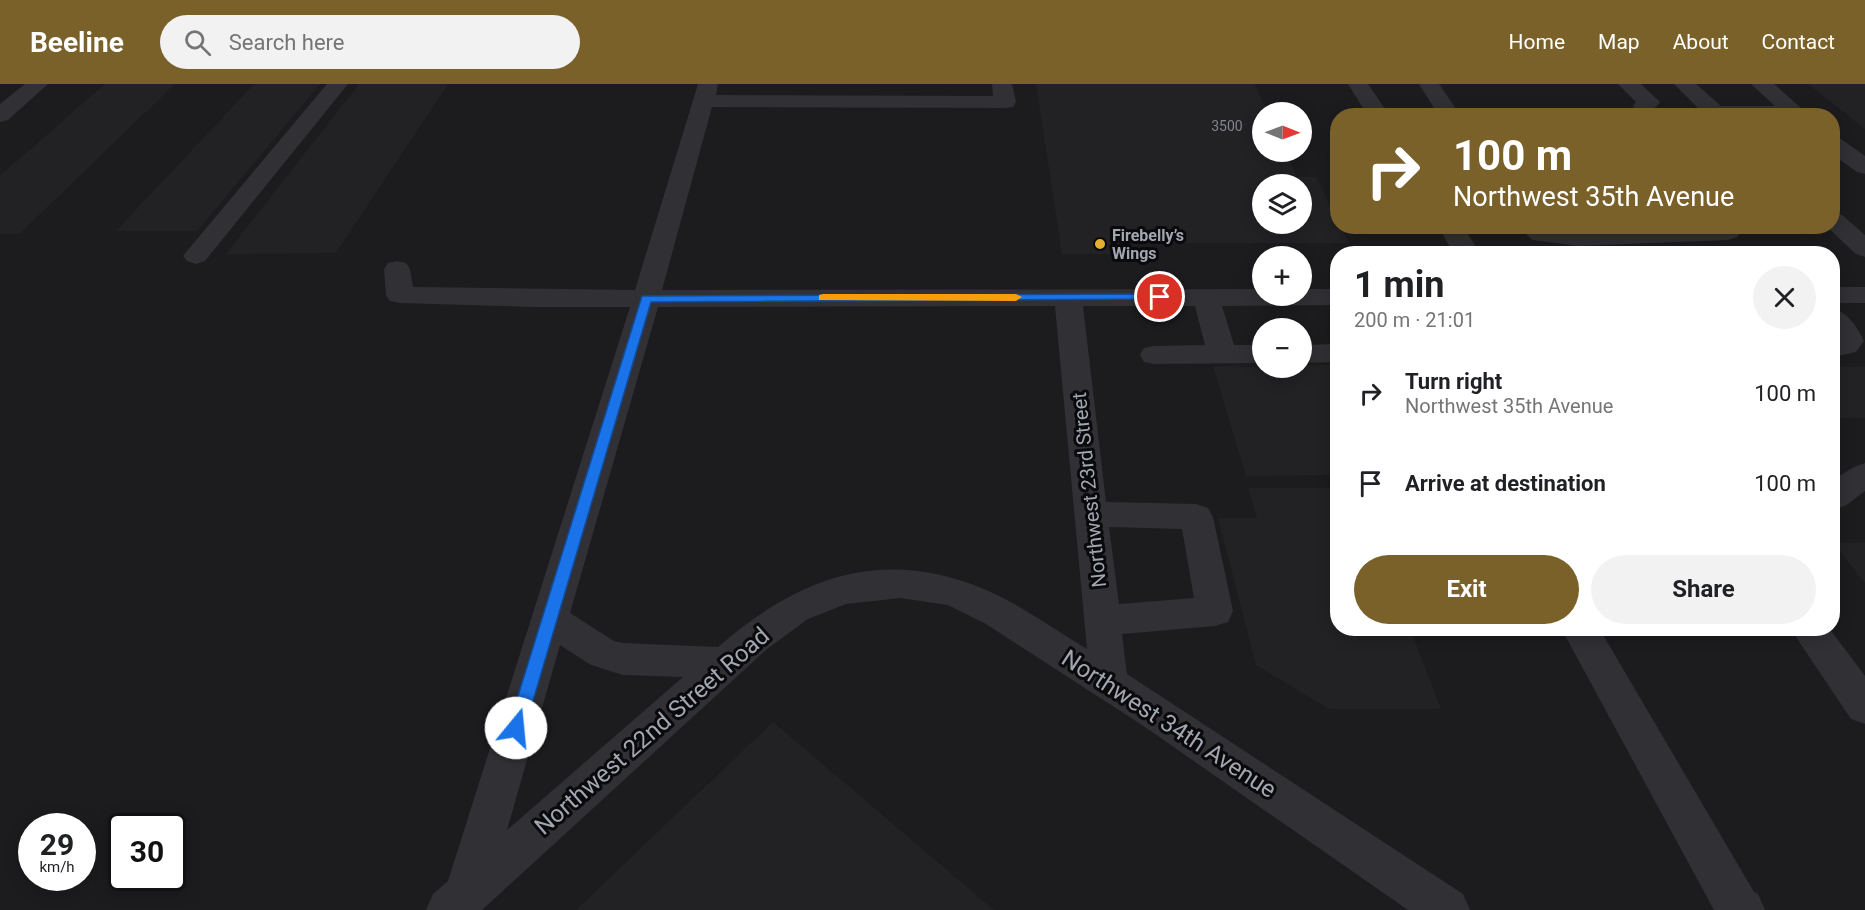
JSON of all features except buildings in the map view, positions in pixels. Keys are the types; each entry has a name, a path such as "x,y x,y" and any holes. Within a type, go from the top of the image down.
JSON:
{"street":[{"path":"0,115 38,84"},
{"path":"196,256 338,84"},
{"path":"457,903 550,619 706,92 785,92 1005,102 1002,84"},
{"path":"1358,84 1373,108"},
{"path":"1429,84 1445,108"},
{"path":"1628,84 1649,102 1644,106"},
{"path":"1684,84 1710,108"},
{"path":"1761,84 1790,108"},
{"path":"1840,149 1865,167"},
{"path":"1840,226 1865,249"},
{"path":"1540,234 1576,237 1667,234"},
{"path":"397,269 400,295 533,299 1330,297"},
{"path":"1840,295 1865,295"},
{"name":"Northwest 23rd Street","path":"1068,297 1109,682"},
{"path":"1206,297 1222,354"},
{"path":"1840,326 1850,341 1846,346 1840,347"},
{"path":"1312,354 1330,353"},
{"path":"1154,354 1252,354"},
{"path":"1840,492 1865,475"},
{"path":"1092,514 1196,517 1215,611 1102,621"},
{"name":"Northwest 34th Avenue","path":"873,585 908,584 938,588 972,599 1109,682 1447,910"},
{"name":"Northwest 22nd Street Road","path":"457,903 754,638 795,609 840,590 873,585"},
{"path":"550,619 604,654 623,659 725,663"},
{"path":"1584,636 1738,908 1742,910"},
{"path":"1814,636 1865,706"}],"shaded area":[{"path":"0,84 1865,84 1865,910 0,910"}],"slow traffic":[{"path":"823,298 1016,297"}],"place":[{"name":"Firebelly’s Wings","path":"1100,244"}],"route":[{"path":"516,728 646,298 1160,297"}]}
